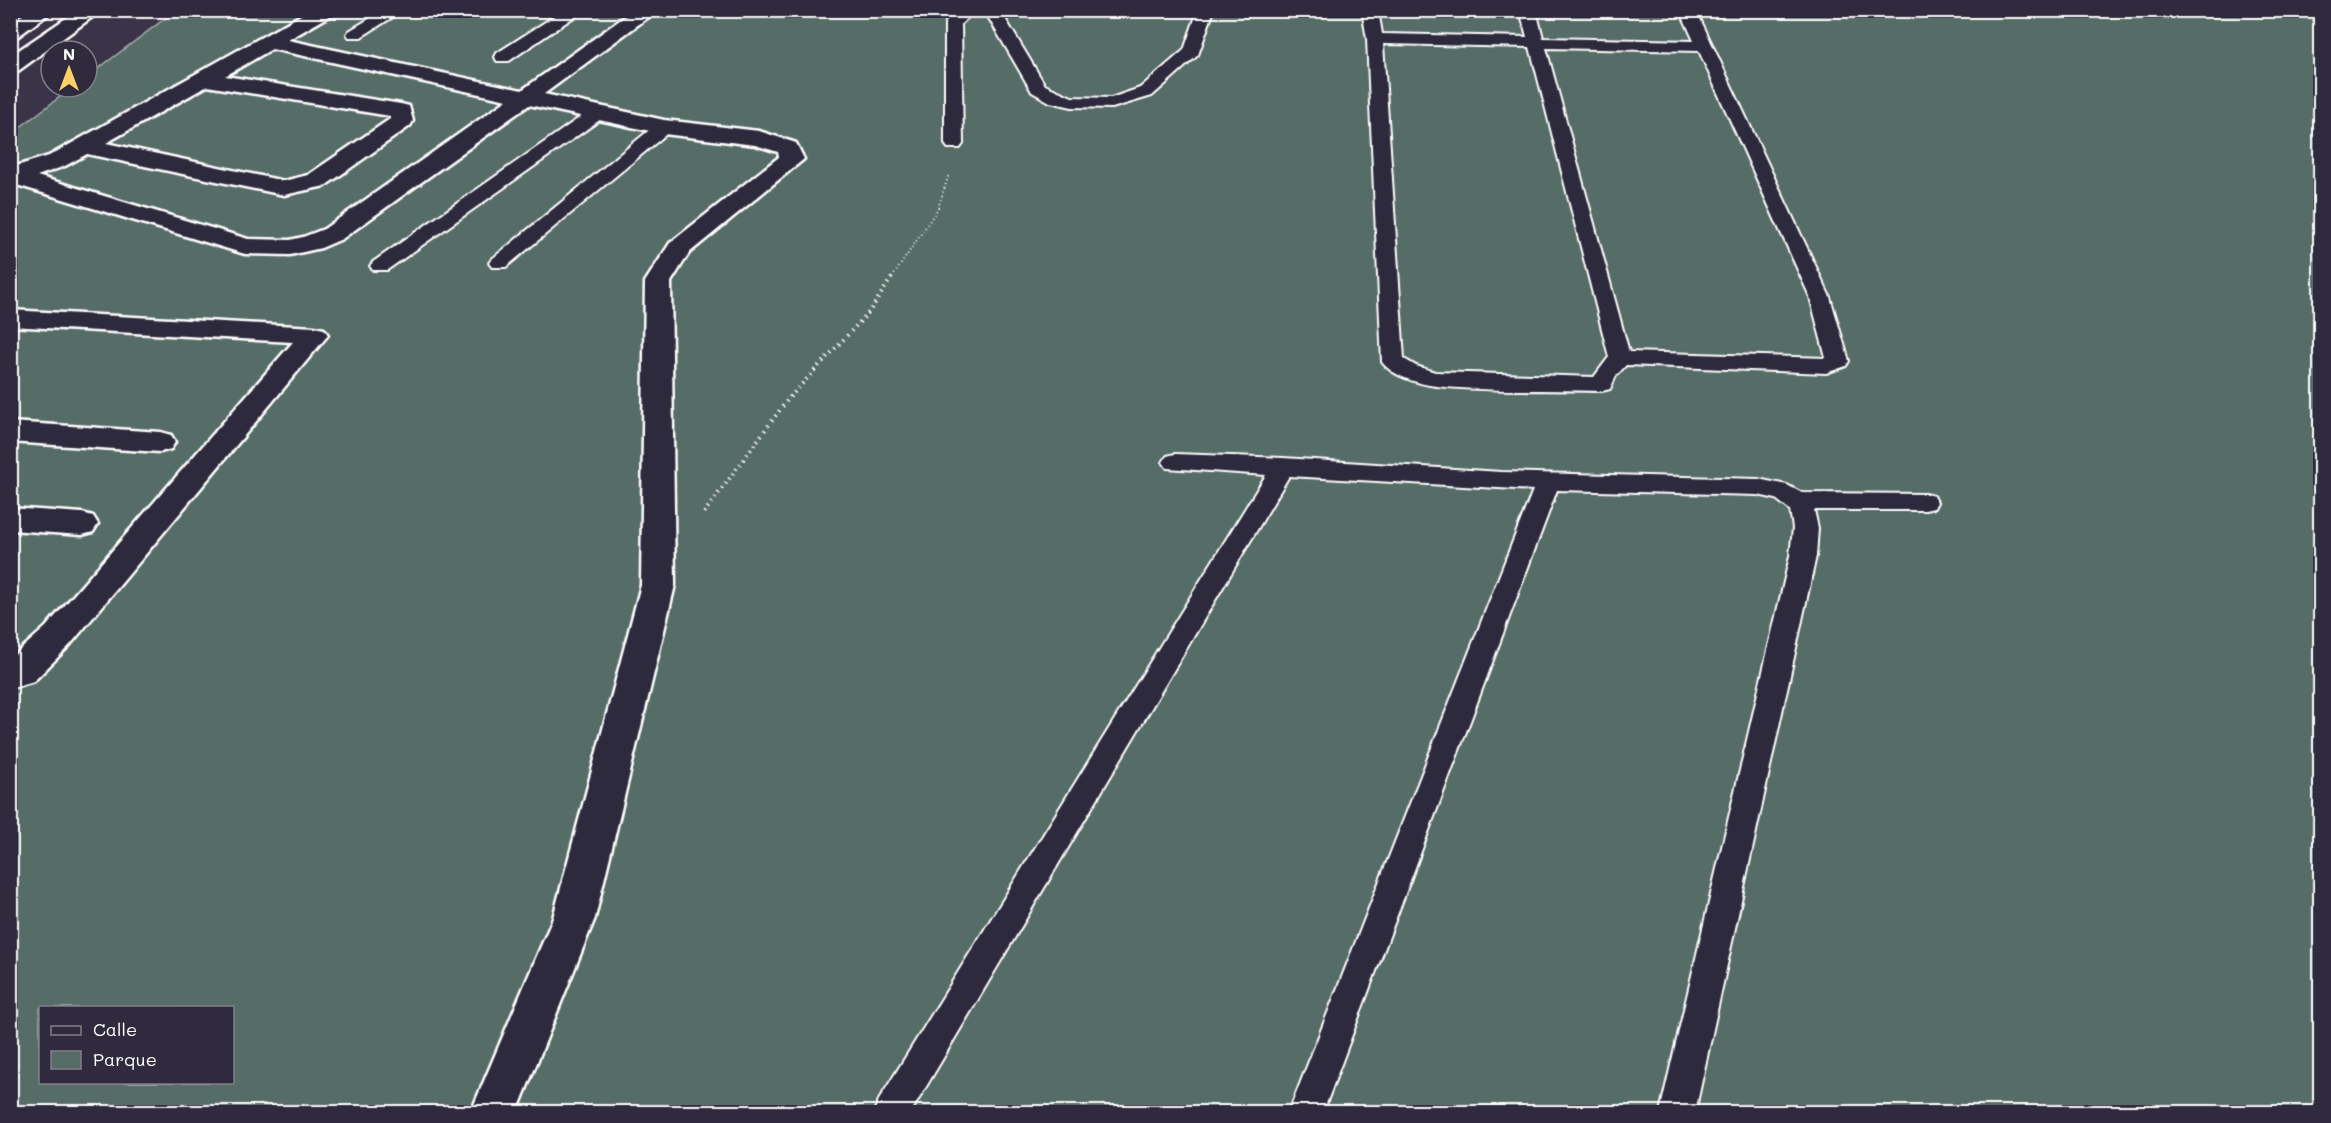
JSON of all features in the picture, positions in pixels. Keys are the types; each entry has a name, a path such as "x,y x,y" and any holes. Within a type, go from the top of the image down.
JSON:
{"street":[{"path":"10,33 44,10"},
{"path":"10,66 92,10"},
{"path":"13,175 51,164 326,10"},
{"path":"13,175 246,246 277,249 320,242 648,10"},
{"path":"270,42 664,127 759,138 788,148 792,159 679,248 658,282 658,585 574,918 494,1113"},
{"path":"85,146 284,188 316,181 402,122 400,111 204,79"},
{"path":"10,318 314,335 58,636 21,671 10,674"},
{"path":"10,432 160,442"},
{"path":"10,519 82,524"}],"lane":[{"path":"355,34 396,10"},
{"path":"503,57 576,10"},
{"path":"954,144 953,23 966,10"},
{"path":"992,10 1038,88 1056,98 1072,102 1112,103 1146,92 1192,52 1206,10"},
{"path":"1370,10 1375,39 1392,362 1408,371 1434,379 1602,384 1606,374 1620,358"},
{"path":"1528,10 1620,358"},
{"path":"1620,358 1826,366 1838,361 1820,297 1688,10"},
{"path":"1375,39 1704,46"},
{"path":"380,266 598,113"},
{"path":"499,263 664,127"},
{"path":"1175,462 1548,482 1698,484 1766,488 1783,492 1797,501 1806,516 1803,556 1678,1113"},
{"path":"891,1113 1283,466"},
{"path":"1306,1113 1548,482"},
{"path":"1797,501 1925,502"}],"path":[{"path":"702,516 788,399 869,312 900,268 938,208 949,175 954,144"}],"green space":[{"path":"175,11 2320,11 2320,1112 11,1112 11,134 57,99 99,99 99,68"}]}
